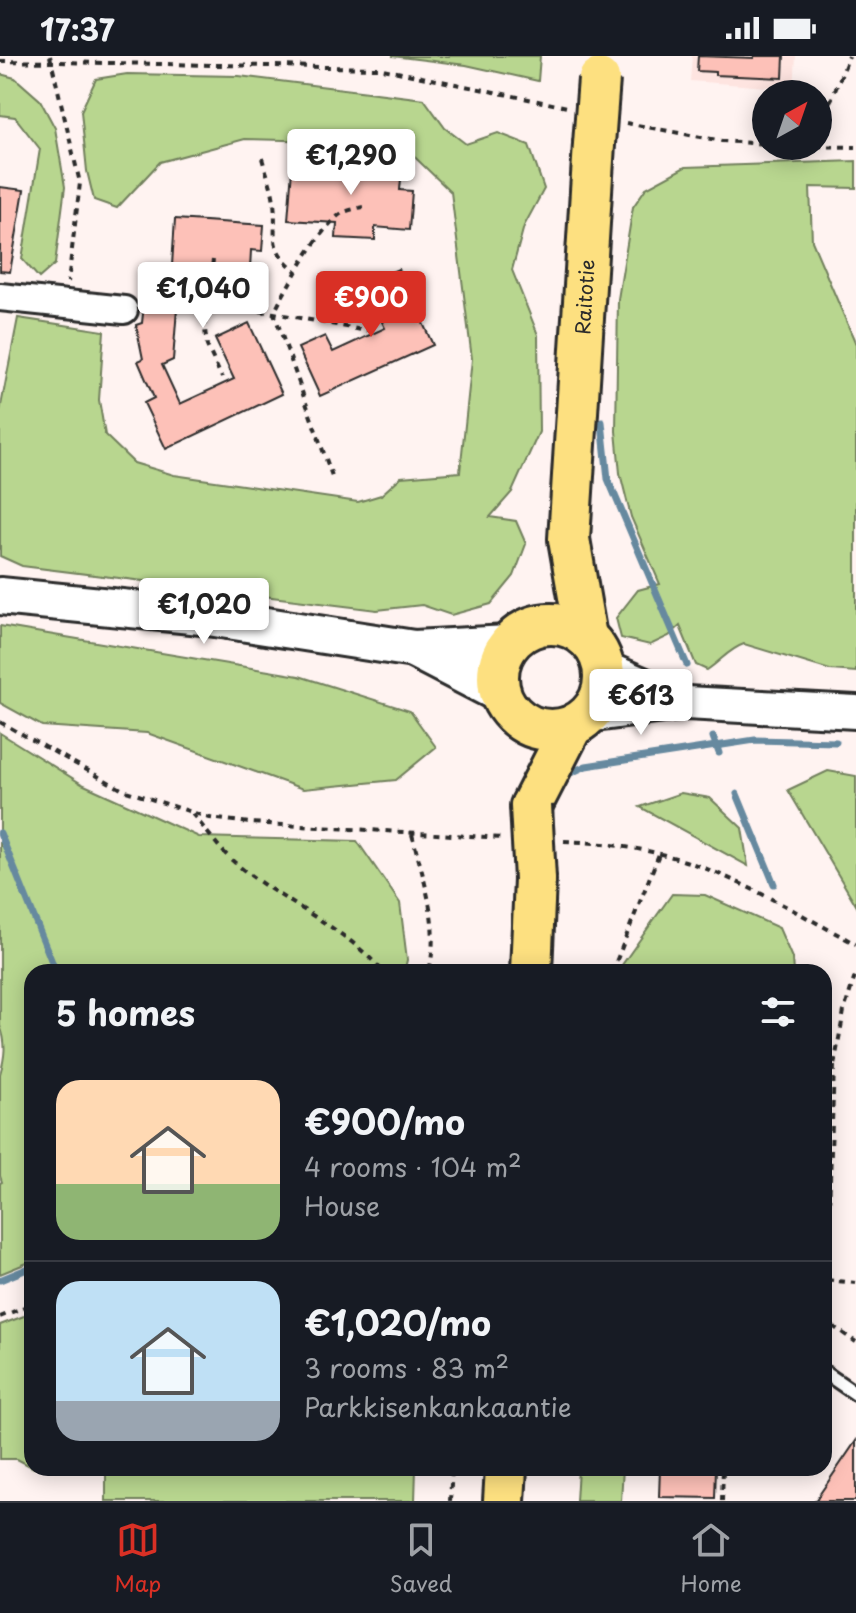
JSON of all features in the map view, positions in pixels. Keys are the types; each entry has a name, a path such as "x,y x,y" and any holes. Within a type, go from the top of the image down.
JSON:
{"main road":[{"name":"Raitotie","path":"595,652 569,539 600,68"},
{"name":"Raitotie","path":"523,634 569,539"},
{"path":"0,596 202,616 414,649 523,634 555,623 572,627 595,652 601,693 580,721 523,822"},
{"path":"523,634 500,659 497,676 511,708 523,822 535,879 531,964"},
{"path":"414,649 511,708 538,729 555,730 580,721"},
{"path":"504,1501 506,1476"}],"street":[{"path":"0,297 65,304 132,303"},
{"path":"595,652 686,703"},
{"path":"580,721 686,703 856,712"}],"lane":[{"path":"832,1378 856,1394"}],"path":[{"path":"832,98 849,56"},
{"path":"50,58 80,183 65,304"},
{"path":"0,61 50,58 378,68 552,103"},
{"path":"629,123 722,141 752,143"},
{"path":"832,147 856,147"},
{"path":"262,158 274,201 276,248 279,257 297,272"},
{"path":"332,476 274,313 322,234 342,213 363,207"},
{"path":"213,260 204,321 207,346 222,378"},
{"path":"132,303 206,304 367,331"},
{"path":"0,722 123,790 191,813 250,823 412,834 523,822"},
{"path":"191,813 233,860 338,931 374,964"},
{"path":"412,834 434,918 435,948 431,964"},
{"path":"556,841 604,844 685,861 856,944"},
{"path":"615,964 659,854"},
{"path":"832,1155 834,1066 844,1011 856,973"},
{"path":"832,1281 856,1283"},
{"path":"0,1317 24,1307"},
{"path":"832,1326 856,1342"},
{"path":"450,1501 452,1476"},
{"path":"722,1501 723,1476"}],"shaded area":[{"path":"692,56 796,56 795,80 752,80 752,86 690,81"}],"green space":[{"path":"392,56 540,56 538,81 466,65"},
{"path":"0,74 15,78 40,100 55,128 65,187 55,264 39,278 22,259 40,149 15,117 0,115"},
{"path":"127,74 239,76 424,99 445,128 466,144 498,133 529,145 544,189 524,226 512,270 538,335 539,432 512,492 490,517 516,521 526,544 514,576 491,604 451,615 422,605 377,610 22,566 0,556 0,411 18,318 104,331 99,400 105,435 134,463 174,475 358,502 381,495 401,477 460,472 472,359 451,192 400,143 245,139 160,162 117,208 94,200 87,171 81,111 96,79"},
{"path":"856,161 856,188 810,187 812,241 856,344 856,672 830,670 744,644 707,670 696,665 680,626 669,636 650,645 621,638 616,618 638,590 660,584 631,517 620,473 616,431 618,299 633,207 646,188 685,167"},
{"path":"0,626 299,676 410,711 436,747 396,780 303,789 147,733 42,726 0,703"},
{"path":"0,733 82,784 199,837 357,841 400,903 406,964 24,964 24,1264 0,1274 0,1074 4,1038 0,1026"},
{"path":"828,771 856,776 856,905 788,790"},
{"path":"681,793 710,798 742,828 748,866 640,807"},
{"path":"672,894 705,895 779,928 792,964 623,964"},
{"path":"24,1316 24,1463 17,1459 0,1459 0,1325"},
{"path":"106,1476 416,1476 415,1501 106,1501"},
{"path":"578,1476 623,1476 621,1501 576,1501"}],"building":[{"path":"698,56 784,56 783,78 715,75 715,72 697,71"},
{"path":"318,157 397,163 397,167 402,167 400,190 412,191 409,230 375,227 375,240 336,238 337,223 288,220 292,169 317,171"},
{"path":"0,187 24,190 10,272 0,271"},
{"path":"175,219 264,225 262,251 251,250 249,287 198,283 197,297 178,296 173,360 162,365 180,404 234,379 215,339 249,323 282,394 166,449 144,403 154,398 138,361 143,359 136,325 142,323 147,278 171,281"},
{"path":"398,269 433,345 320,396 298,348 325,336 333,352 385,328 364,284"},
{"path":"856,1441 856,1501 815,1501"},
{"path":"660,1476 716,1476 715,1498 659,1497"}],"waterway":[{"path":"602,422 608,479 687,665"},
{"path":"713,737 719,753"},
{"path":"566,775 586,766 755,740 836,742"},
{"path":"737,794 774,884"},
{"path":"0,833 53,964"},
{"path":"0,1280 24,1270"}]}
